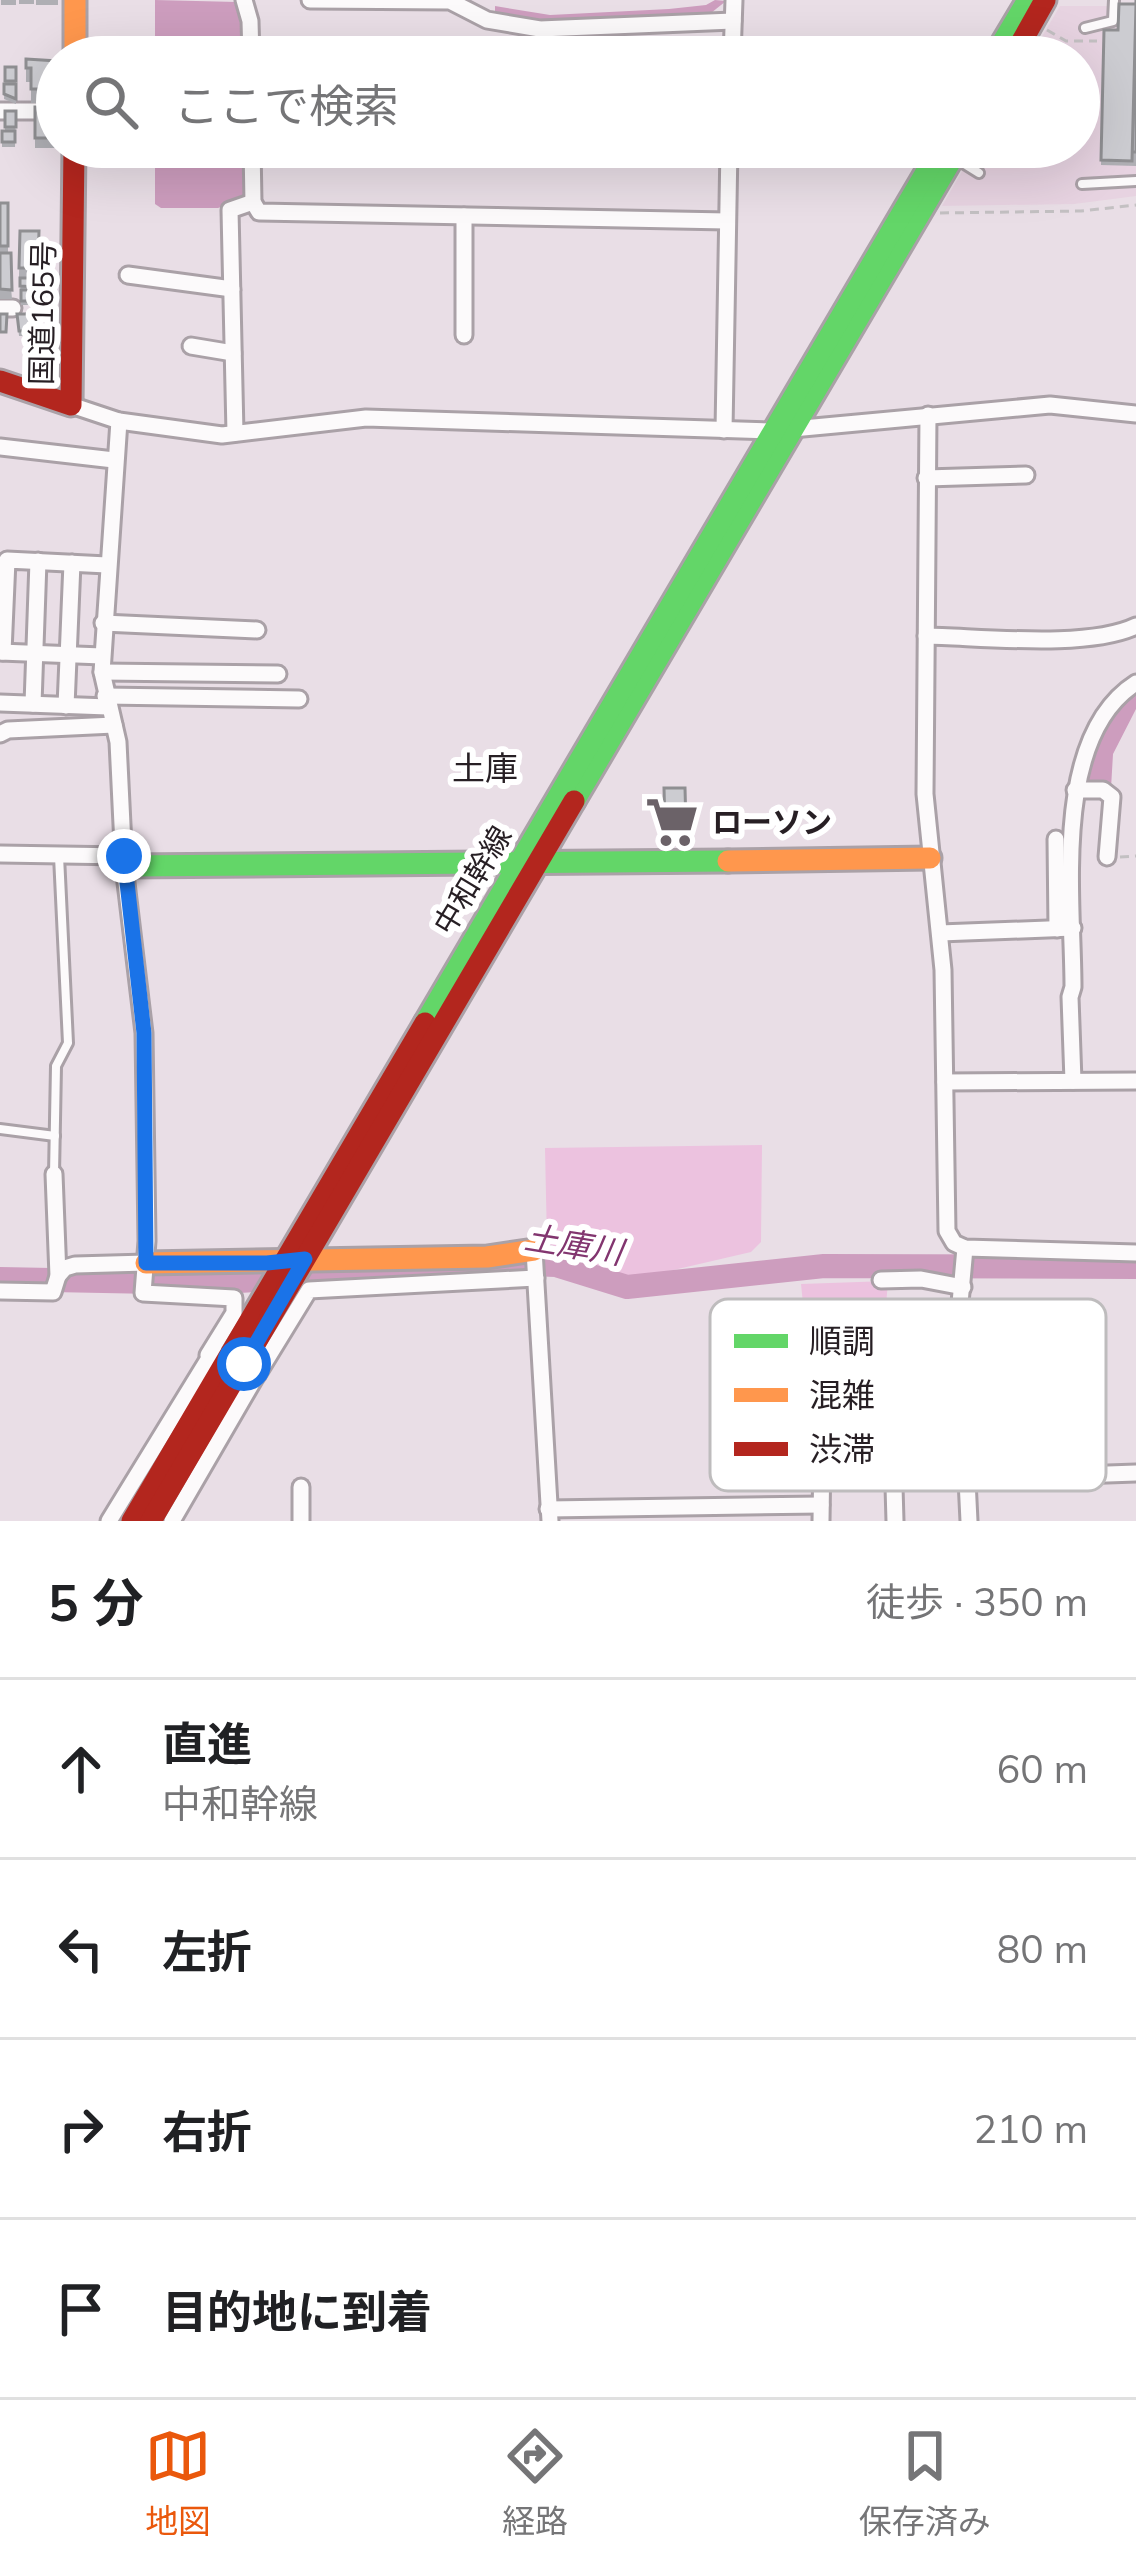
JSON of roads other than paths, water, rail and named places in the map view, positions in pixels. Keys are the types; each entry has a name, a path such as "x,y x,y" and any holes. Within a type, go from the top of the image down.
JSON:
{"main road":[{"path":"75,0 75,36"},
{"path":"1007,36 1028,0"},
{"path":"1025,36 1045,0"},
{"name":"国道165号","path":"0,380 70,405 74,168"},
{"name":"中和幹線","path":"151,1521 516,865 940,168"},
{"name":"中和幹線","path":"132,1521 264,1293 291,1269 540,864 781,431 922,210 942,168"},
{"path":"124,861 516,865 930,858"},
{"path":"146,1263 291,1269 534,1250"}],"street":[{"path":"244,0 250,36"},
{"path":"310,0 466,3 488,20 540,29 733,21"},
{"path":"733,36 734,0"},
{"path":"0,111 36,111"},
{"path":"252,168 253,202 259,212 727,221"},
{"path":"724,430 728,168"},
{"path":"235,434 230,210 253,202"},
{"path":"464,216 464,335"},
{"path":"128,275 232,289"},
{"path":"191,346 233,353"},
{"path":"70,405 119,422 208,434 366,418 781,431 1050,405 1136,414"},
{"path":"928,415 925,794 940,933 947,1231 953,1243 965,1248 1136,1253"},
{"path":"109,1521 234,1312 234,1298 143,1293 144,1033 114,725 102,664 119,422"},
{"path":"0,447 114,460"},
{"path":"926,478 1026,475"},
{"path":"107,565 7,560 1,652 67,655 102,664 278,674"},
{"path":"33,704 38,561"},
{"path":"66,706 72,563"},
{"path":"104,623 257,630"},
{"path":"926,636 1065,638 1113,635 1136,626"},
{"path":"1065,929 1075,790 1088,743 1117,696 1136,683"},
{"path":"0,703 66,706 299,699"},
{"path":"0,734 114,725"},
{"path":"1075,790 1103,790 1112,797 1106,857"},
{"path":"1056,839 1073,987 1072,1081"},
{"path":"0,854 124,861"},
{"path":"940,933 1065,929"},
{"path":"945,1082 1136,1081"},
{"path":"54,1174 56,1282"},
{"path":"961,1299 965,1248"},
{"path":"534,1250 549,1515 821,1513"},
{"path":"0,1291 56,1282 65,1268 75,1265 146,1263"},
{"path":"257,1375 291,1269"},
{"path":"172,1521 310,1290 536,1278"},
{"path":"881,1280 921,1279 963,1287"},
{"path":"208,1355 244,1327"},
{"path":"1106,1474 1136,1473"},
{"path":"301,1487 301,1521"},
{"path":"894,1491 895,1521"}],"lane":[{"path":"1085,28 1113,21 1114,0"},
{"path":"973,168 979,173"},
{"path":"1088,184 1136,181"},
{"path":"54,1174 56,1066 68,1043 59,855"},
{"path":"0,1129 55,1136"}],"waterway":[{"name":"土庫川","path":"0,1279 206,1283 529,1264 556,1265 627,1287 824,1266 1136,1267"}],"place":[{"name":"ローソン","path":"672,822"}],"district":[{"name":"土庫","path":"485,767"}]}
